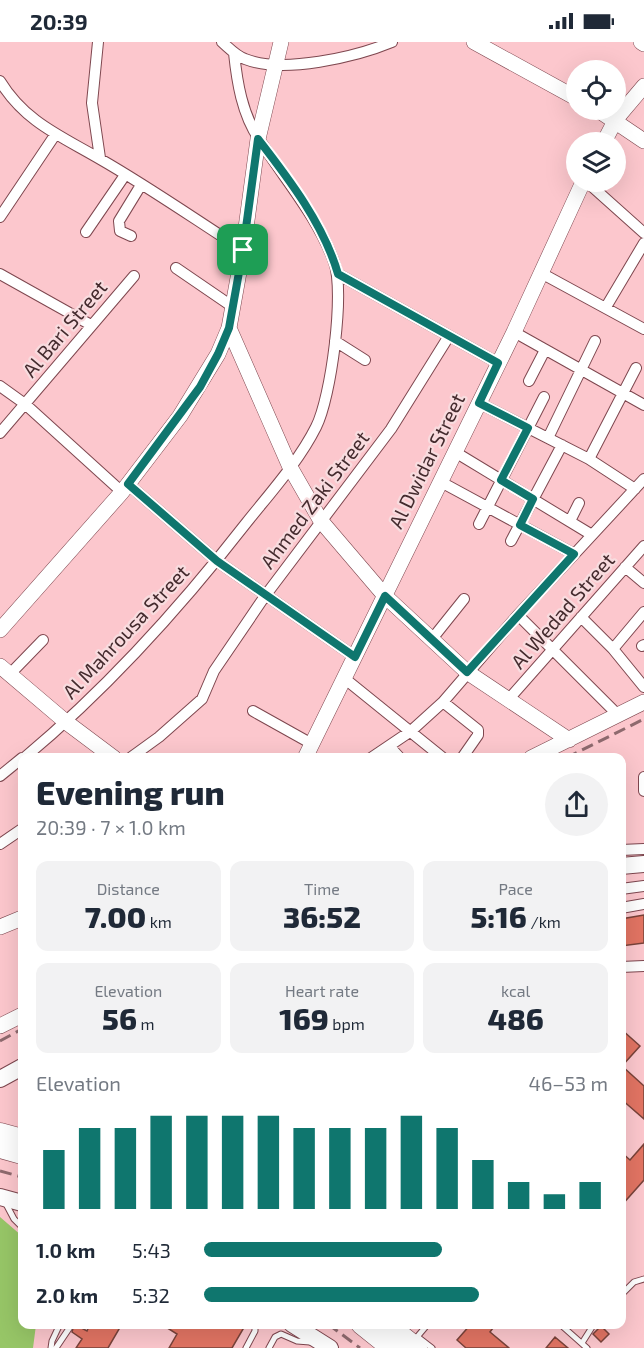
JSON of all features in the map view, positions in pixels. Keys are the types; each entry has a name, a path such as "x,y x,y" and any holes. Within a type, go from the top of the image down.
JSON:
{"highway":[{"path":"0,1133 18,1138"},
{"path":"0,1148 18,1153"},
{"path":"367,1329 392,1348"},
{"path":"396,1329 414,1339"}],"main road":[{"path":"0,630 125,488 193,397 218,354 229,328 243,250 258,139 281,42"},
{"path":"474,42 566,93"},
{"path":"626,107 644,86"},
{"path":"617,120 644,141"},
{"name":"Al Dwidar Street","path":"308,751 441,482 580,192"},
{"path":"229,328 290,467 321,521 385,596 467,672 569,740"},
{"path":"5,670 66,722 107,753"},
{"path":"542,753 644,702"},
{"path":"626,866 644,864"},
{"path":"0,927 18,920"},
{"path":"0,1026 18,1017"},
{"path":"0,1079 18,1069"},
{"path":"1,1198 18,1202"},
{"path":"300,1329 326,1345"}],"street":[{"path":"98,42 92,103 100,158"},
{"path":"222,42 234,53 252,61 276,63 309,63 342,58 392,42"},
{"name":"Al Mahrousa Street","path":"29,753 66,722 122,668 217,561 290,467 321,416 334,341 338,274 334,261 302,201 258,139 239,89 234,53"},
{"path":"0,81 28,114 55,135 100,158 243,250"},
{"path":"0,217 55,135"},
{"path":"86,232 125,175"},
{"path":"131,236 120,231 119,221 141,185"},
{"path":"596,192 644,234"},
{"path":"606,307 644,243"},
{"path":"176,268 233,307"},
{"path":"541,273 644,329"},
{"path":"0,274 91,325"},
{"path":"338,274 498,363"},
{"name":"Al Bari Street","path":"0,433 134,276"},
{"path":"514,332 644,405"},
{"name":"Ahmed Zaki Street","path":"137,753 202,699 214,671 265,596 391,429 449,336"},
{"path":"334,341 365,360"},
{"path":"548,438 595,342"},
{"path":"529,381 545,350"},
{"path":"589,459 636,368"},
{"path":"0,386 217,561 355,657"},
{"path":"479,524 544,397"},
{"path":"479,403 589,459 635,489"},
{"path":"511,541 562,445"},
{"path":"455,452 592,535"},
{"path":"378,753 411,731 443,702 518,615 644,479"},
{"path":"441,482 574,554"},
{"path":"570,521 579,503"},
{"name":"Al Wedad Street","path":"508,700 644,546"},
{"path":"625,567 644,583"},
{"path":"432,639 464,599"},
{"path":"613,649 644,612"},
{"path":"518,615 618,715"},
{"path":"581,617 613,649 644,687"},
{"path":"5,670 43,640"},
{"path":"344,678 437,753"},
{"path":"443,702 478,730 478,735 465,753"},
{"path":"253,711 308,751"},
{"path":"388,746 395,753"},
{"name":"Al Mahrousa Street","path":"0,776 18,762"},
{"path":"644,777 644,791"},
{"path":"0,844 18,832"},
{"path":"626,850 644,849"},
{"path":"626,888 644,886"},
{"path":"626,907 644,904"},
{"path":"626,966 644,966"}],"lane":[{"path":"1,1198 18,1223"},
{"path":"626,1290 634,1282 644,1279"},
{"path":"54,1348 52,1341 58,1329"},
{"path":"54,1348 68,1329"},
{"path":"246,1348 255,1329"},
{"path":"565,1329 584,1346 592,1329"},
{"path":"269,1348 275,1337 281,1334 301,1342 326,1345"},
{"path":"414,1339 432,1348"}],"green space":[{"path":"0,1217 18,1233 18,1329 35,1329 33,1348 0,1348"}],"building":[{"path":"644,915 644,943 626,945 626,918"},
{"path":"626,1033 640,1046 626,1062"},
{"path":"626,1070 644,1086 644,1119 626,1103"},
{"path":"644,1144 644,1180 626,1200 626,1156 630,1160"},
{"path":"73,1329 87,1331 88,1329 119,1329 108,1348 76,1348 82,1339 72,1332"},
{"path":"169,1329 243,1329 232,1348 169,1348 177,1334"},
{"path":"467,1329 492,1329 490,1332 509,1348 466,1348 457,1340"},
{"path":"598,1329 604,1329 609,1334 601,1342 593,1334"},
{"path":"555,1337 568,1348 546,1348"}],"railway":[{"path":"576,753 644,719"},
{"path":"0,1041 18,1031"},
{"path":"0,1171 18,1176"},
{"path":"335,1329 360,1348"}],"route":[{"path":"258,139 302,201 334,261 338,274 498,363 479,403 528,428 501,480 533,499 520,525 574,554 467,672 385,596 355,657 217,561 128,484 180,416 200,387 218,354 229,328 243,250 258,139"}]}
